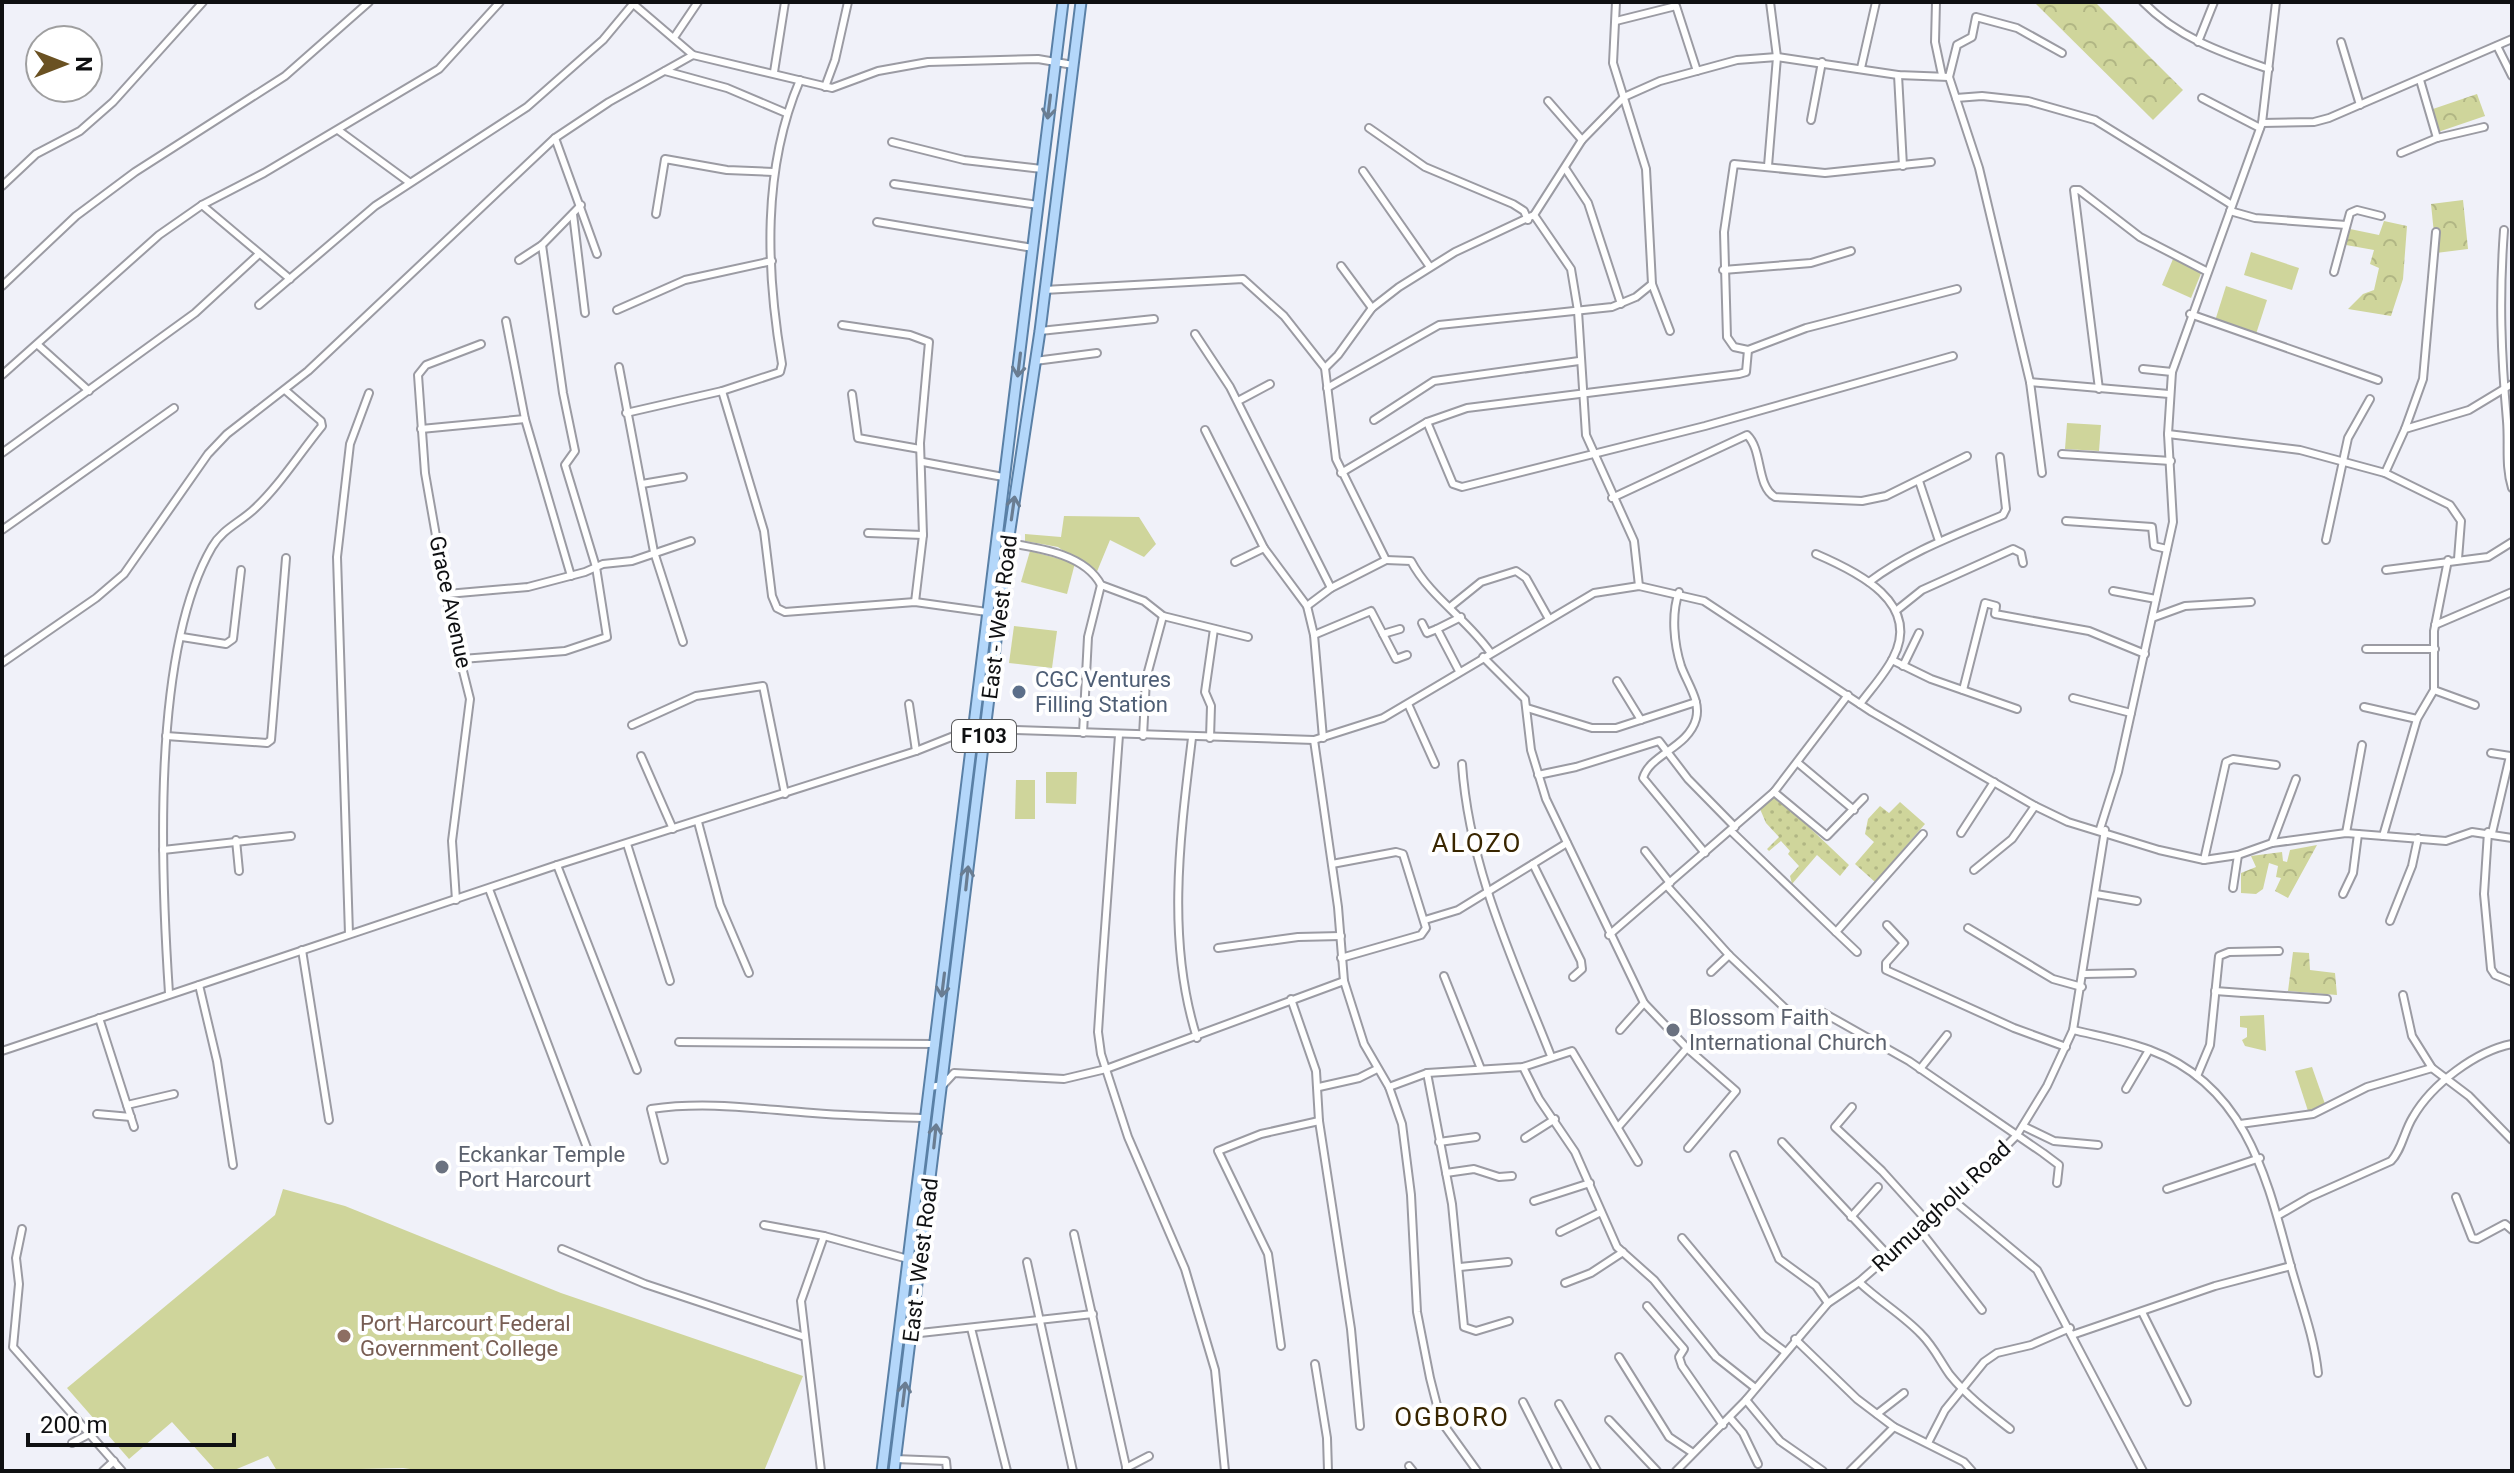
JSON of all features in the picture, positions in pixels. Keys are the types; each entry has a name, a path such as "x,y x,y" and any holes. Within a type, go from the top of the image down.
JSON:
{"main road":[{"name":"East - West Road","path":"894,1471 943,1085 979,728 987,612 1063,2"},
{"name":"East - West Road","path":"882,1471 925,1118 979,728 1040,331 1081,2"}],"street":[{"path":"2,186 36,154 80,131 113,102 203,2"},
{"path":"2,286 76,216 135,172 285,76 369,2"},
{"path":"675,36 698,2"},
{"path":"774,72 785,2"},
{"path":"825,87 835,60 848,2"},
{"path":"1616,2 1613,63 1646,169 1652,284 1670,331"},
{"path":"1768,166 1777,57 1770,2"},
{"path":"1861,68 1876,2"},
{"path":"1936,2 1935,42 1979,168 2030,382 2042,473"},
{"path":"2143,2 2165,22 2198,42 2269,69"},
{"path":"2198,42 2214,2"},
{"name":"Rumuagholu Road","path":"1676,1471 1730,1418 1828,1303 1859,1282 1953,1200 2017,1135 2073,1030 2096,894 2102,830 2167,549 2174,502 2168,434 2172,372 2190,314 2261,125 2276,2"},
{"path":"2,375 159,235 202,205 338,130 439,69 499,3"},
{"path":"259,305 337,235 409,182 527,107 603,40 632,3 675,36 693,55 774,72 825,87 842,88 878,71 928,62 1038,59 1073,65"},
{"path":"1616,21 1676,6 1697,71"},
{"path":"1946,76 1957,45 1969,40 1974,21 1979,17 2017,28 2062,53"},
{"path":"2202,98 2261,125 2314,122 2512,39"},
{"path":"2341,42 2360,105"},
{"path":"2497,46 2512,76"},
{"path":"2,663 96,598 124,574 208,454 257,408 285,390 555,138 609,102 693,55"},
{"path":"1325,368 1372,308 1455,252 1531,217 1582,140 1624,97 1737,60 1777,57 1924,78 1946,76"},
{"path":"1811,120 1822,62"},
{"path":"665,71 727,88 786,113"},
{"path":"1898,75 1903,166"},
{"path":"626,413 722,391 762,379 781,369 772,261 773,172 786,113 800,80"},
{"path":"2420,80 2437,138"},
{"path":"1956,98 1982,96 2028,101 2095,120 2231,208 2255,218 2346,225"},
{"path":"1548,101 1582,140"},
{"path":"2401,153 2437,138 2484,127"},
{"path":"1369,128 1425,167 1524,211 1571,269 1578,311 1584,425 1593,455 1634,541 1639,586"},
{"path":"338,130 409,182"},
{"path":"555,138 597,254"},
{"path":"892,142 964,160 1042,169"},
{"path":"656,214 665,159 727,170 773,172"},
{"path":"1931,162 1825,173 1738,162 1732,167 1723,270 1727,337 1730,345 1748,350 1806,328 1957,289"},
{"path":"1565,168 1588,203 1621,304"},
{"path":"1363,171 1430,267"},
{"path":"894,184 1038,205"},
{"path":"2099,389 2074,190 2079,190 2140,237 2206,271"},
{"path":"202,205 290,279"},
{"path":"519,260 542,245 581,205"},
{"path":"2334,272 2346,225 2353,211 2381,216"},
{"path":"573,214 585,313"},
{"path":"877,222 1033,248"},
{"path":"2504,230 2498,308 2507,423 2505,455 2512,488"},
{"path":"2385,473 2423,379 2436,232"},
{"path":"462,659 565,651 605,640 608,631 596,567 565,465 575,451 563,393 542,245"},
{"path":"1723,270 1811,263 1851,251"},
{"path":"2,453 195,313 258,255"},
{"path":"617,310 685,280 772,261"},
{"path":"1341,266 1372,308"},
{"path":"1044,290 1243,279 1284,316 1325,368 1332,440 1341,473 1386,560"},
{"path":"1327,388 1439,325 1621,304 1647,291 1652,284"},
{"path":"2190,314 2378,380"},
{"path":"1040,331 1154,319"},
{"path":"506,321 525,419 571,576"},
{"path":"842,325 925,338 929,342 920,449 923,462 923,535 915,602"},
{"path":"1195,334 1238,401 1331,588"},
{"name":"Grace Avenue","path":"456,900 452,841 470,699 447,594 421,429 420,371 426,365 481,344"},
{"path":"38,345 89,391"},
{"path":"1341,473 1427,422 1467,408 1739,374 1746,372 1748,350"},
{"path":"1035,361 1097,353"},
{"path":"1427,422 1457,486 1593,455 1953,356"},
{"path":"1374,420 1434,381 1579,361"},
{"path":"619,367 654,552 683,642"},
{"path":"2143,369 2172,372"},
{"path":"2030,382 2169,394"},
{"path":"1238,401 1270,384"},
{"path":"2405,429 2469,410 2512,384"},
{"path":"169,993 163,850 166,736 182,637 195,585 212,546 221,533 252,511 322,426 321,421 285,390"},
{"path":"722,391 764,531 772,596 777,608 785,612 915,602 987,612"},
{"path":"349,934 339,726 337,557 350,444 369,393"},
{"path":"852,394 858,438 920,449"},
{"path":"2326,540 2348,438 2370,399"},
{"path":"2,530 174,408"},
{"path":"421,429 525,419"},
{"path":"1205,430 1264,548 1307,606 1314,635 1323,738"},
{"path":"2168,434 2300,450 2385,473 2450,505 2461,521 2458,559"},
{"path":"1612,498 1747,435 1753,442 1767,490 1775,497 1862,501 1886,496 1967,456"},
{"path":"2062,454 2171,461"},
{"path":"1869,582 1894,563 2005,512 2000,457"},
{"path":"923,462 1003,477"},
{"path":"642,484 683,477"},
{"path":"1919,481 1939,541"},
{"path":"2066,521 2152,527 2154,546 2167,549"},
{"path":"868,533 923,535"},
{"path":"447,594 528,587 612,561 632,561 691,541"},
{"path":"2386,570 2488,557 2512,542"},
{"path":"1008,543 1070,559 1096,574 1101,585 1088,637 1083,733"},
{"path":"1235,562 1264,548"},
{"path":"1897,610 1922,590 2013,549 2021,553 2023,563"},
{"path":"1816,554 1869,582 1897,610 1901,627 1892,660 1860,704"},
{"path":"166,736 267,743 271,740 286,558"},
{"path":"1307,606 1331,588 1386,560 1411,561 1421,579 1461,617 1522,695 1538,775 1609,935 1644,1003 1687,1048 1736,1091 1688,1148"},
{"path":"2383,836 2417,719 2434,690 2435,625 2448,560"},
{"path":"182,637 231,642 241,570"},
{"path":"1450,607 1481,582 1516,571 1526,578 1549,619"},
{"path":"1101,585 1144,601 1163,616 1248,637"},
{"path":"2,1051 169,993 557,865 785,794 979,728 1192,738 1323,738 1383,718 1594,593 1639,586 1679,592 1726,614 1860,704 2035,806 2068,822 2159,850 2204,860 2238,855 2272,843 2346,833 2446,841 2472,832 2512,838"},
{"path":"2113,591 2156,599"},
{"path":"1679,592 1675,613 1677,646 1696,702 1696,719 1692,730 1670,753 1647,770 1643,778 1705,853"},
{"path":"2435,625 2512,592"},
{"path":"2152,618 2185,606 2251,602"},
{"path":"1963,690 1985,603 1996,606 1995,614 2089,631 2145,654"},
{"path":"1314,635 1371,611 1396,659 1407,655"},
{"path":"1143,736 1146,679 1163,616"},
{"path":"1422,623 1427,633 1461,617"},
{"path":"1210,738 1211,706 1205,692 1214,629"},
{"path":"1383,634 1400,629"},
{"path":"1437,629 1459,671"},
{"path":"1903,666 1919,633"},
{"path":"2366,649 2435,649"},
{"path":"1892,660 2017,709"},
{"path":"1617,681 1641,720"},
{"path":"632,725 696,696 763,686 785,794"},
{"path":"2434,690 2475,705"},
{"path":"1609,935 1774,792 1848,695"},
{"path":"2073,698 2131,713"},
{"path":"1527,708 1592,728 1616,728 1696,702"},
{"path":"909,704 916,751"},
{"path":"1408,704 1435,764"},
{"path":"2364,707 2417,719"},
{"path":"1119,735 1098,1032 1106,1069 1128,1137 1185,1269 1215,1370 1225,1471"},
{"path":"1192,738 1182,828 1177,942 1186,1006 1197,1038"},
{"path":"1314,740 1341,936 1344,981 1355,1020 1377,1069 1389,1087 1402,1124 1411,1195 1417,1312 1430,1378 1441,1421 1477,1471"},
{"path":"1538,775 1576,767 1655,740 1663,743 1688,779 1733,829 1857,952"},
{"path":"2346,833 2362,745"},
{"path":"2491,753 2510,756 2490,833 2484,894 2491,969 2495,975 2512,982"},
{"path":"641,756 673,829"},
{"path":"2204,860 2226,762 2233,759 2276,765"},
{"path":"1798,763 1854,810"},
{"path":"1462,764 1466,816 1486,893 1551,1056"},
{"path":"2272,843 2296,779"},
{"path":"1961,833 1994,782"},
{"path":"1774,792 1827,836 1864,798"},
{"path":"1974,870 2012,839 2035,806"},
{"path":"698,822 720,905 749,973"},
{"path":"1836,932 1923,834"},
{"path":"2343,894 2353,873 2358,834"},
{"path":"163,850 291,836"},
{"path":"2390,921 2412,866 2418,838"},
{"path":"236,840 239,871"},
{"path":"1425,920 1458,910 1567,843"},
{"path":"627,844 670,981"},
{"path":"1645,851 1668,884 1729,955 1789,1012"},
{"path":"1332,864 1396,852 1403,854 1425,920 1426,932 1421,935 1341,958"},
{"path":"2233,888 2238,855"},
{"path":"1533,864 1581,961 1582,969 1573,977"},
{"path":"557,865 637,1070"},
{"path":"489,889 592,1161"},
{"path":"2096,894 2137,901"},
{"path":"1887,925 1904,943 1886,963 1886,970 2014,1028 2066,1047"},
{"path":"1968,928 2053,979 2082,987"},
{"path":"1218,948 1341,936"},
{"path":"302,950 329,1120"},
{"path":"2197,1076 2210,1045 2222,953 2279,951"},
{"path":"1711,972 1729,955"},
{"path":"2084,974 2132,973"},
{"path":"1444,976 1481,1069"},
{"path":"930,1087 943,1085 954,1073 1064,1079 1106,1069 1197,1038 1344,981"},
{"path":"199,985 217,1061 233,1165"},
{"path":"2215,991 2327,999"},
{"path":"2403,995 2412,1036 2432,1068 2445,1081 2469,1096 2512,1140"},
{"path":"1291,999 1319,1087 1319,1121 1351,1329 1360,1426"},
{"path":"1620,1030 1644,1003"},
{"path":"1822,1012 1920,1069 2059,1165 2057,1183"},
{"path":"99,1018 134,1127"},
{"path":"2073,1030 2149,1050 2197,1076 2240,1124 2260,1158 2279,1215 2310,1326 2318,1373"},
{"path":"1920,1069 1947,1035"},
{"path":"679,1042 936,1044"},
{"path":"2279,1215 2310,1197 2391,1161 2398,1155 2415,1113 2445,1081 2491,1048 2512,1044"},
{"path":"1619,1126 1687,1048"},
{"path":"2126,1089 2149,1050"},
{"path":"1389,1087 1427,1073 1523,1067 1572,1051 1638,1162"},
{"path":"1523,1067 1590,1183 1617,1247 1654,1280 1716,1357 1754,1387"},
{"path":"2240,1124 2313,1114 2367,1087 2432,1068"},
{"path":"1319,1087 1359,1078 1377,1069"},
{"path":"1427,1073 1460,1267 1460,1299 1465,1329 1476,1331 1509,1321"},
{"path":"127,1105 174,1094"},
{"path":"664,1160 650,1116 651,1109 687,1104 752,1106 809,1113 925,1118"},
{"path":"1852,1107 1835,1127 1904,1193 1928,1222"},
{"path":"97,1114 131,1117"},
{"path":"1525,1138 1555,1119"},
{"path":"1281,1346 1268,1254 1218,1151 1261,1134 1319,1121"},
{"path":"2023,1126 2054,1141 2098,1145"},
{"path":"1439,1142 1476,1137"},
{"path":"1782,1142 1888,1255"},
{"path":"1734,1155 1779,1259 1816,1286 1828,1303"},
{"path":"2167,1189 2195,1183 2260,1158"},
{"path":"1446,1173 1474,1169 1499,1177 1512,1176"},
{"path":"1534,1201 1590,1183"},
{"path":"1851,1217 1878,1187"},
{"path":"2456,1197 2472,1238 2477,1239 2505,1224 2512,1230"},
{"path":"1953,1200 2037,1270 2143,1471"},
{"path":"1560,1232 1601,1212"},
{"path":"764,1225 824,1236 908,1259"},
{"path":"22,1229 17,1245 19,1284 13,1347 122,1471"},
{"path":"1919,1229 1982,1310"},
{"path":"1074,1234 1126,1470 1149,1456"},
{"path":"821,1471 801,1301 824,1236"},
{"path":"1682,1238 1763,1335 1784,1351"},
{"path":"562,1249 645,1284 805,1337"},
{"path":"1565,1283 1591,1273 1623,1252"},
{"path":"1027,1262 1073,1471"},
{"path":"1460,1267 1508,1262"},
{"path":"1928,1443 1961,1387 1997,1353 2291,1266"},
{"path":"1859,1282 1875,1299 1919,1332 1939,1353 1961,1387 1986,1413 2010,1429"},
{"path":"1647,1306 1684,1349 1679,1357 1682,1366 1723,1425"},
{"path":"2142,1312 2187,1402"},
{"path":"911,1334 1093,1314"},
{"path":"971,1328 1007,1471"},
{"path":"1795,1339 1894,1427 1964,1462 1972,1471"},
{"path":"1619,1357 1669,1437 1693,1453"},
{"path":"1315,1364 1327,1438 1328,1471"},
{"path":"1877,1414 1904,1393"},
{"path":"1746,1400 1780,1441 1823,1471"},
{"path":"1523,1402 1558,1471"},
{"path":"1559,1404 1597,1471"},
{"path":"1730,1418 1743,1433 1758,1464"},
{"path":"1609,1420 1657,1471"},
{"path":"1850,1471 1894,1427"},
{"path":"72,1443 91,1433"},
{"path":"895,1459 946,1461 947,1471"},
{"path":"103,1471 114,1461"}],"green space":[{"path":"2034,2 2095,2 2183,90 2153,120"},
{"path":"2477,94 2485,116 2438,132 2430,110"},
{"path":"2463,200 2468,249 2436,253 2431,204"},
{"path":"2384,221 2407,226 2403,279 2391,316 2348,309 2363,294 2374,290 2379,268 2370,264 2374,250 2346,245 2350,229 2379,235"},
{"path":"2251,252 2299,268 2292,290 2244,275"},
{"path":"2173,259 2202,271 2191,298 2162,285"},
{"path":"2226,286 2267,300 2256,334 2215,321"},
{"path":"2067,423 2101,425 2099,451 2065,449"},
{"path":"1064,516 1139,517 1156,544 1144,557 1110,540 1096,574 1058,547 1025,541 1025,534 1061,537"},
{"path":"1030,551 1075,563 1067,594 1021,582"},
{"path":"1014,626 1057,631 1052,668 1009,663"},
{"path":"1046,772 1077,772 1076,804 1046,803"},
{"path":"1016,780 1035,780 1035,819 1015,819"},
{"path":"1775,795 1849,865 1840,876 1817,855 1792,884 1790,876 1799,866 1788,854 1790,851 1781,841 1769,851 1767,849 1779,837 1766,823 1760,809"},
{"path":"1900,802 1925,824 1875,882 1855,864 1874,842 1865,834 1868,819 1880,806 1889,813"},
{"path":"2317,845 2288,898 2275,891 2281,878 2276,877 2278,866 2269,863 2263,889 2256,894 2241,893 2241,873 2256,867 2251,856 2282,852 2283,861 2287,862 2290,850"},
{"path":"2293,952 2309,953 2310,970 2335,973 2337,995 2288,991"},
{"path":"2264,1015 2266,1051 2245,1046 2242,1040 2247,1037 2247,1028 2240,1027 2240,1016"},
{"path":"2312,1067 2325,1104 2308,1111 2295,1071"},
{"name":"Port Harcourt Federal Government College","path":"283,1189 345,1206 561,1293 803,1376 764,1471 425,1471 403,1468 277,1471 268,1456 232,1471 216,1471 172,1422 129,1459 67,1388 275,1215"}],"place":[{"name":"CGC Ventures Filling Station","path":"1019,692"},
{"name":"Blossom Faith International Church","path":"1673,1030"},
{"name":"Eckankar Temple Port Harcourt","path":"442,1167"},
{"name":"Port Harcourt Federal Government College","path":"344,1336"}],"district":[{"name":"ALOZO","path":"1477,843"},
{"name":"OGBORO","path":"1452,1417"}]}
